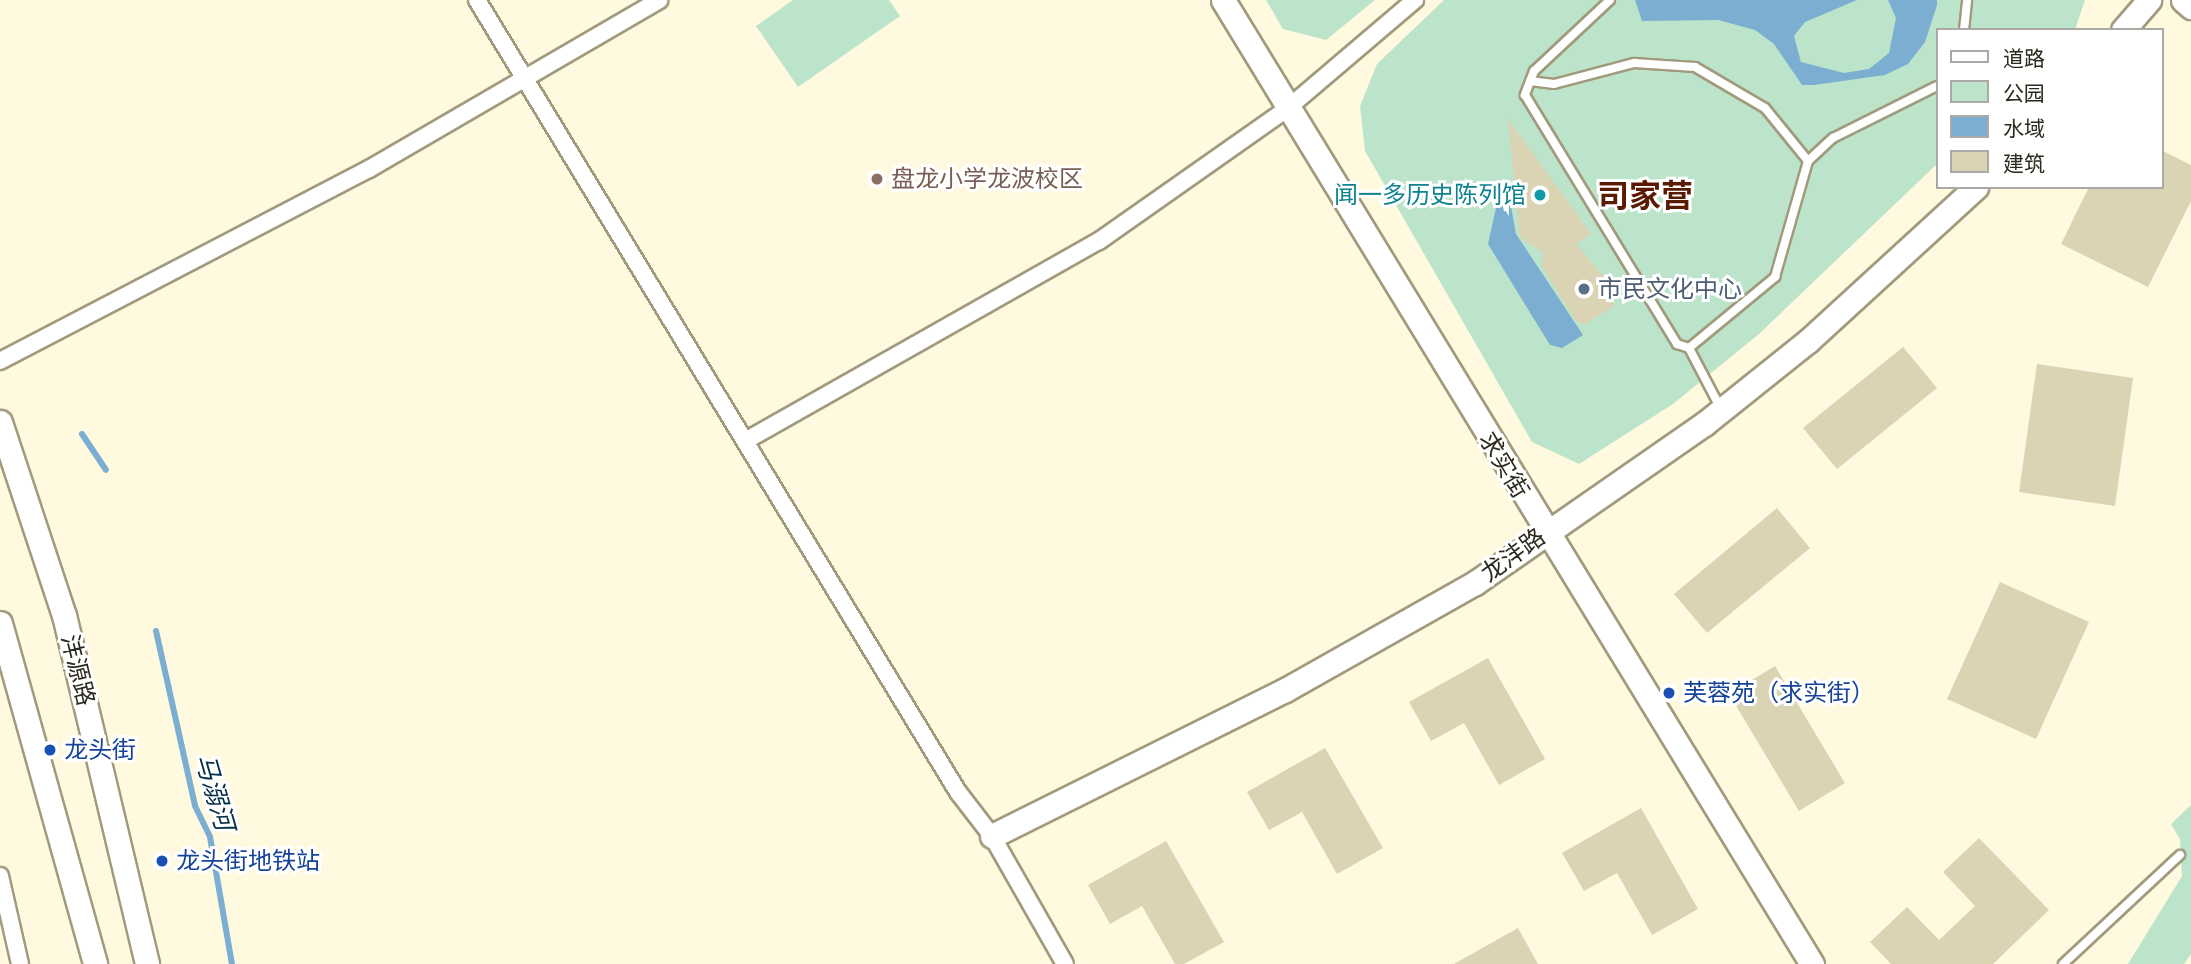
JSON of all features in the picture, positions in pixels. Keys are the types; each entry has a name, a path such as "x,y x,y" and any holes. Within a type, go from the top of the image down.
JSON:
{"street":[{"path":"477,0 524,83 958,792 992,836 1065,964"},
{"path":"0,361 524,83 659,0"},
{"name":"求实街","path":"1223,0 1545,532 1812,964"},
{"path":"745,441 1099,241 1288,108 1415,0"},
{"path":"2125,28 2149,0"},
{"path":"2183,0 2191,7"},
{"name":"龙沣路","path":"992,836 1376,641 1475,583 1721,410 1818,332 1974,189"},
{"name":"沣源路","path":"0,422 64,615 147,964"},
{"path":"0,623 4,649 95,964"},
{"path":"0,876 20,964"}],"lane":[{"path":"1610,0 1530,81 1525,94 1677,344 1689,348 1721,410"},
{"path":"1964,28 1967,0"},
{"path":"1530,81 1575,81 1634,63 1695,67 1765,108 1808,161"},
{"path":"1689,348 1775,277 1808,161 1833,138 1936,86"},
{"path":"2063,964 2180,855"}],"green space":[{"path":"793,0 889,0 900,16 798,87 756,26"},
{"path":"1266,0 1375,0 1326,40 1283,29"},
{"path":"1444,0 2085,0 2076,28 1936,28 1936,165 1759,334 1673,404 1579,464 1532,442 1365,151 1360,106 1377,64"},
{"path":"2191,805 2191,954 2184,964 2128,964 2182,876 2180,839 2171,824"}],"water":[{"path":"1635,0 1857,0 1805,22 1794,36 1801,62 1844,73 1869,69 1889,53 1896,18 1888,0 1937,0 1937,5 1925,42 1908,64 1885,75 1802,85 1774,44 1755,30 1718,20 1642,21"},
{"path":"1507,184 1516,234 1583,335 1562,348 1550,345 1488,244 1501,185"}],"building":[{"path":"1508,119 1591,234 1576,244 1611,286 1614,306 1585,324 1576,321 1542,266 1543,253 1520,237"},
{"path":"2163,151 2191,165 2191,201 2148,287 2061,244 2088,189 2163,189"},
{"path":"1903,347 1937,388 1837,469 1803,428"},
{"path":"2037,364 2133,378 2115,506 2019,492"},
{"path":"1777,508 1810,548 1707,633 1674,594"},
{"path":"2000,582 2089,622 2036,739 1947,699"},
{"path":"1488,658 1545,759 1499,785 1464,723 1431,741 1409,702"},
{"path":"1775,666 1845,783 1799,811 1729,694"},
{"path":"1325,748 1383,848 1337,874 1302,812 1269,830 1247,792"},
{"path":"1641,808 1698,909 1652,935 1617,873 1584,891 1562,853"},
{"path":"1979,838 2049,910 1993,964 1891,964 1870,942 1907,907 1939,940 1975,906 1943,872"},
{"path":"1166,841 1224,942 1184,964 1175,964 1142,906 1110,924 1088,885"},
{"path":"1518,928 1538,964 1454,964"}],"waterway":[{"name":"马溺河","path":"82,434 106,470"},
{"name":"马溺河","path":"156,631 195,806 210,837 232,964"}],"place":[{"name":"盘龙小学龙波校区","path":"877,179"},
{"name":"闻一多历史陈列馆","path":"1540,195"},
{"name":"市民文化中心","path":"1584,289"},
{"name":"芙蓉苑（求实街）","path":"1669,693"},
{"name":"龙头街","path":"50,750"},
{"name":"龙头街地铁站","path":"162,861"}],"district":[{"name":"司家营","path":"1645,195"}]}
